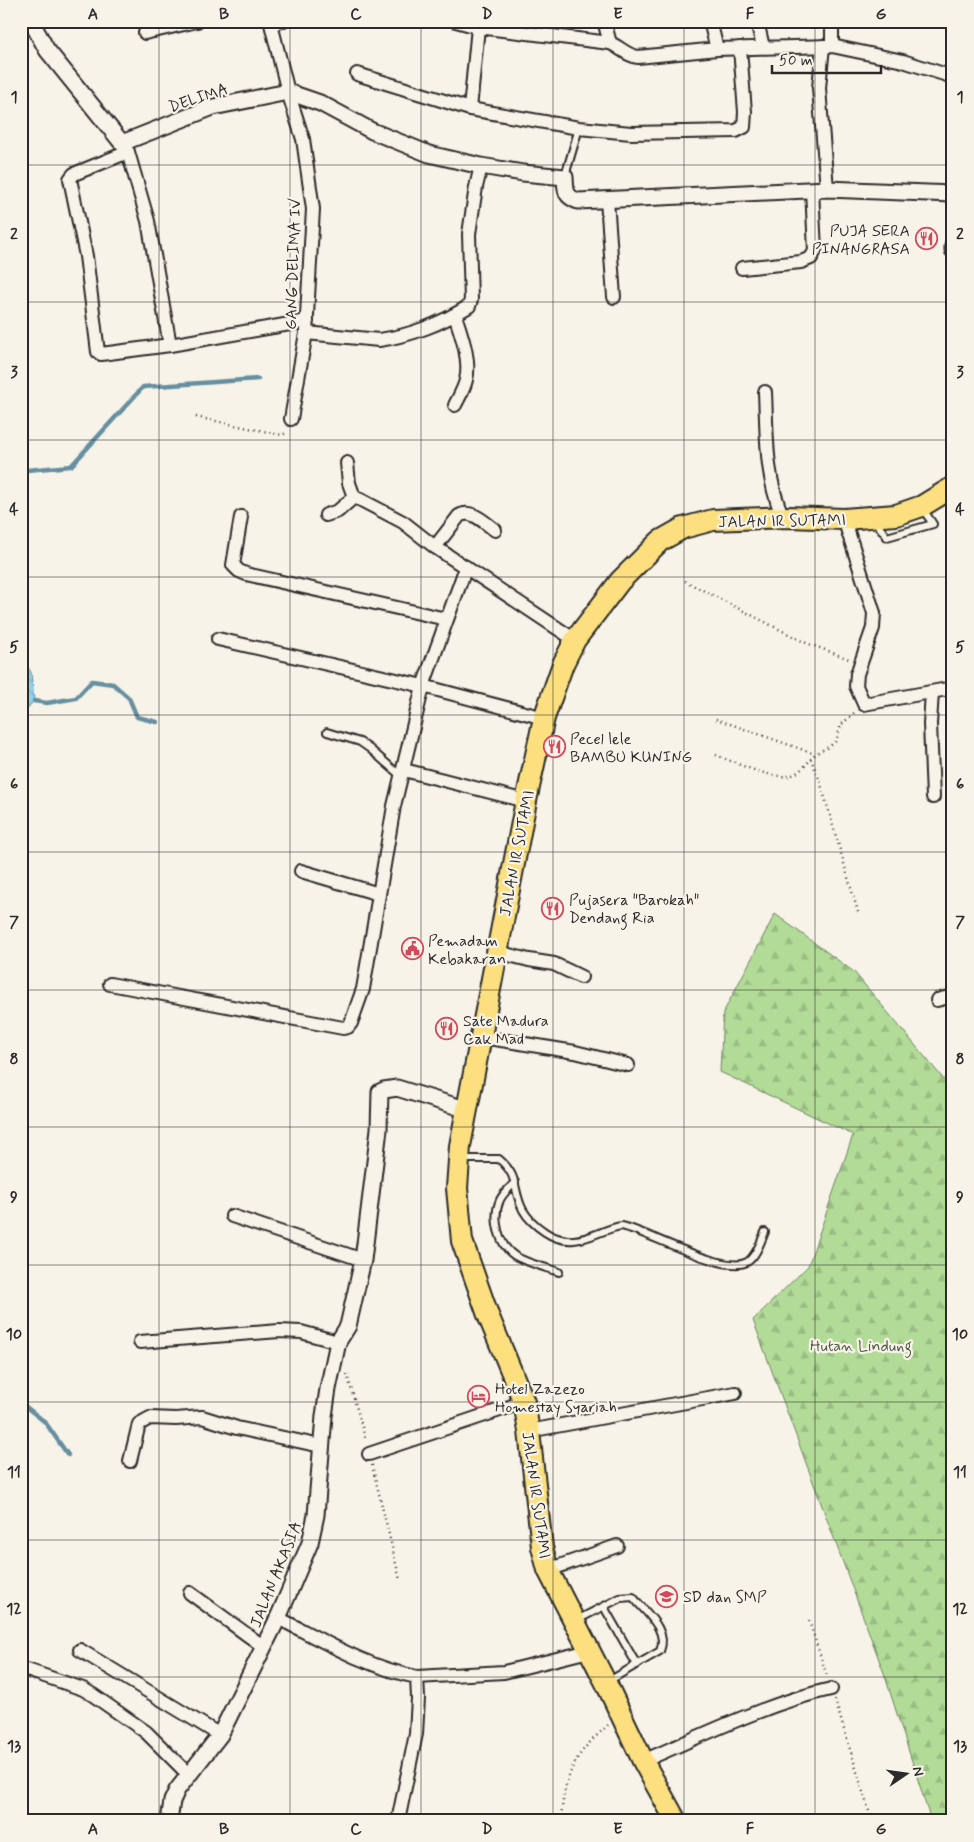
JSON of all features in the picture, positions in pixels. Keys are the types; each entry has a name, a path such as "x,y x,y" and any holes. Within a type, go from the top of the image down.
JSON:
{"main road":[{"name":"JALAN IR SUTAMI","path":"676,1821 643,1761 606,1683 548,1570 539,1530 529,1431 524,1402 488,1315 462,1241 457,1188 459,1159 526,801 544,718 563,664 574,640 620,580 660,542 676,531 694,524 713,520 783,517 844,519 896,515 922,506 953,487"}],"street":[{"path":"31,21 47,50 125,148 148,221 170,345"},
{"path":"456,21 478,27 610,43 619,47 631,57 717,49 827,46 904,60 953,77"},
{"path":"604,21 610,43"},
{"path":"710,21 717,49"},
{"path":"757,21 763,47"},
{"path":"742,268 801,262 811,258 815,251 820,189 819,88 832,21"},
{"path":"145,32 193,22"},
{"name":"GANG DELIMA IV","path":"277,23 288,92 303,139 313,209 306,327 291,419"},
{"path":"470,109 478,27"},
{"path":"357,74 470,109 579,128 631,133 736,131 744,127 746,112 740,48"},
{"path":"288,92 320,103 372,131 429,154 481,166 565,177 566,192 570,198 578,201 820,189 953,194"},
{"name":"DELIMA","path":"125,148 213,107 288,92"},
{"path":"125,148 74,174 70,179 86,256 97,349 101,354 306,327 380,340 419,330 455,315 469,306 471,300 469,234 481,166"},
{"path":"607,200 614,297"},
{"path":"953,245 953,250"},
{"path":"455,315 464,347 468,374 466,383 455,405"},
{"path":"765,392 768,463 774,494 783,517"},
{"path":"347,463 349,483 354,497 403,522 435,546 574,640"},
{"path":"326,515 338,511 354,497"},
{"path":"435,546 463,513 468,512 495,530"},
{"path":"241,517 233,565 239,571 446,619"},
{"path":"844,519 874,613 873,628 860,662 856,686 864,704 953,688"},
{"path":"110,984 343,1028 348,1027 363,989 394,806 423,686 466,567"},
{"path":"218,639 423,686 544,718"},
{"path":"932,692 930,724 933,796"},
{"path":"403,773 526,801"},
{"path":"302,870 379,894"},
{"path":"497,952 554,964 581,976"},
{"path":"937,1000 953,996"},
{"path":"482,1037 574,1052 628,1065"},
{"name":"JALAN AKASIA","path":"168,1821 172,1802 178,1790 220,1735 278,1618 310,1543 316,1515 321,1446 328,1389 338,1342 348,1326 363,1260 379,1129 380,1092 397,1088 468,1110"},
{"path":"232,1216 363,1260"},
{"path":"140,1342 279,1331 301,1332 338,1342"},
{"path":"529,1431 736,1394"},
{"path":"369,1454 524,1402"},
{"path":"130,1461 139,1424 150,1418 208,1418 237,1428 321,1446"},
{"path":"548,1570 617,1546"},
{"path":"190,1593 264,1647"},
{"path":"278,1618 357,1657 401,1674 417,1677 504,1672 589,1651"},
{"path":"80,1650 220,1735"},
{"path":"27,1670 83,1689 93,1695 146,1732 189,1775"},
{"path":"398,1821 416,1734 417,1677"},
{"path":"643,1761 745,1717 807,1695 831,1689"}],"lane":[{"path":"565,177 579,128"},
{"path":"327,732 360,742 403,773"},
{"path":"459,1159 499,1159 509,1167 523,1210 536,1226 554,1238 563,1240 583,1239 613,1227 622,1226 719,1263 740,1265 752,1259 765,1232"},
{"path":"515,1182 502,1195 499,1201 496,1222 502,1241 514,1255 532,1264 559,1272"},
{"path":"574,1622 620,1598 634,1597 661,1631 664,1642 660,1651 606,1683"},
{"path":"604,1607 637,1665"}],"path":[{"path":"196,417 282,435 289,431 291,419"},
{"path":"685,581 804,642 860,662"},
{"path":"716,755 763,772 787,776 798,772 815,754 836,741 841,725 864,704"},
{"path":"716,719 815,754"},
{"path":"811,759 820,781 858,912"},
{"path":"808,1621 872,1821"},
{"path":"561,1821 562,1806 571,1769 582,1752 620,1713"}],"green space":[{"name":"Hutan Lindung","path":"775,914 854,972 951,1088 953,1087 953,1821 931,1821 884,1673 753,1320 808,1266 853,1135 720,1072 723,1013"}],"water":[{"path":"21,657 31,672 34,701 21,715"}],"waterway":[{"path":"21,474 27,470 71,466 143,387 258,379"},
{"path":"34,701 47,703 76,698 92,681 113,684 129,698 137,717 157,722"},
{"path":"21,1403 45,1422 68,1455"}],"place":[{"name":"PUJA SERA PINANGRASA","path":"926,239"},
{"name":"Pecel lele BAMBU KUNING","path":"554,747"},
{"name":"Pujasera \"Barokah\" Dendang Ria","path":"553,908"},
{"name":"Pemadam Kebakaran","path":"412,949"},
{"name":"Sate Madura Cak Mad","path":"447,1029"},
{"name":"Hotel Zazezo Homestay Syariah","path":"479,1397"},
{"name":"SD dan SMP","path":"667,1596"}]}
